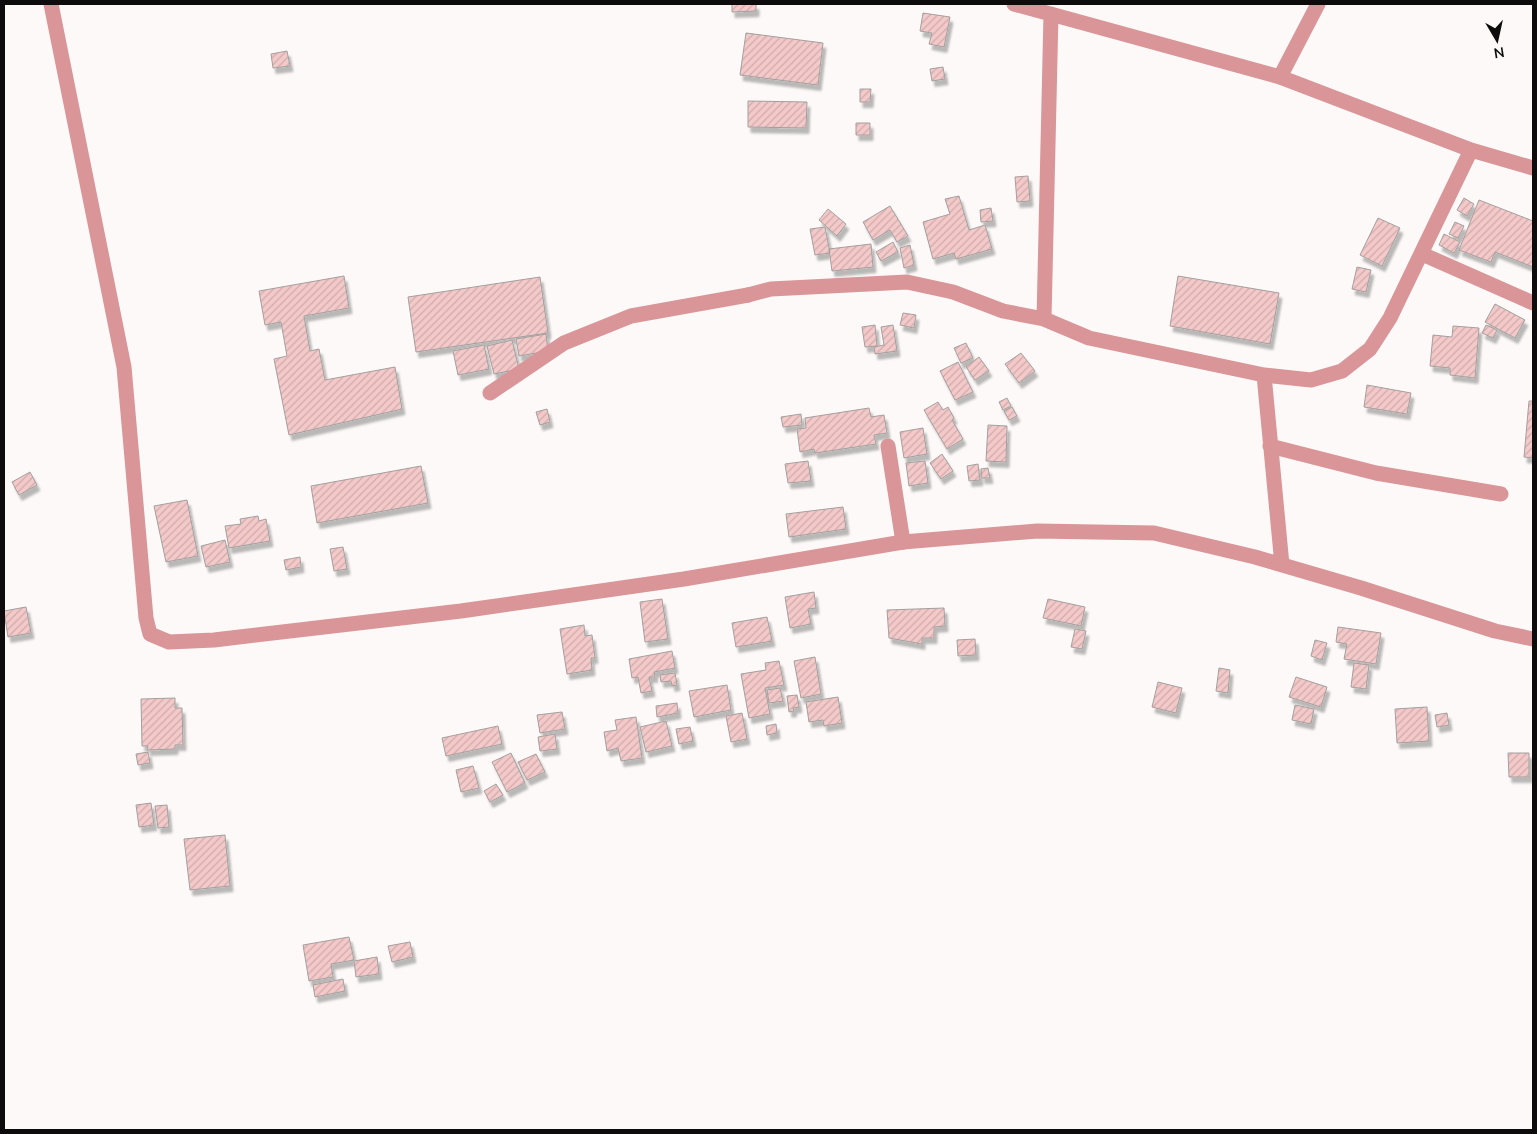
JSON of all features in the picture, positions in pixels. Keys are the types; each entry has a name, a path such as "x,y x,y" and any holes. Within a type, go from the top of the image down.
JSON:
{"street":[{"path":"51,4 124,367 146,618 150,634 169,642 214,640 461,611 684,579 903,542 1037,531 1154,533 1282,565 1496,631 1533,639"},
{"path":"1014,4 1280,77 1471,150 1533,168"},
{"path":"1280,77 1318,4"},
{"path":"1044,319 1051,14"},
{"path":"490,393 564,343 631,316 748,295 771,289 906,282 953,292 1003,311 1044,319 1088,338 1264,375 1310,380 1342,371 1370,349 1390,318 1471,150"},
{"path":"1422,254 1533,304"},
{"path":"1264,375 1282,565"},
{"path":"888,446 903,542"},
{"path":"1270,446 1376,473 1501,494"}],"building":[{"path":"732,4 756,4 756,11 732,12"},
{"path":"923,13 950,17 944,47 929,44 932,33 920,31"},
{"path":"746,33 823,43 818,85 740,75"},
{"path":"287,51 290,66 273,68 271,54"},
{"path":"943,67 945,79 932,81 930,69"},
{"path":"860,89 871,89 870,102 860,102"},
{"path":"748,101 807,102 806,128 748,127"},
{"path":"856,123 870,123 870,135 856,135"},
{"path":"1028,176 1030,201 1017,202 1015,177"},
{"path":"959,196 969,230 985,225 992,249 956,259 954,253 933,259 923,222 950,214 945,199"},
{"path":"1464,198 1474,204 1467,216 1457,210"},
{"path":"1479,200 1533,221 1533,267 1495,252 1491,262 1459,250"},
{"path":"890,206 908,236 897,242 890,230 873,240 863,222"},
{"path":"991,208 993,221 981,222 980,210"},
{"path":"828,209 846,224 837,236 819,220"},
{"path":"1378,218 1400,228 1382,266 1360,255"},
{"path":"1455,222 1464,226 1458,238 1449,234"},
{"path":"825,227 830,253 815,255 810,229"},
{"path":"1444,234 1460,242 1454,253 1439,245"},
{"path":"893,242 898,252 881,261 876,252"},
{"path":"871,244 873,267 832,271 829,249"},
{"path":"910,245 914,265 904,268 900,248"},
{"path":"1357,267 1371,270 1366,292 1352,289"},
{"path":"344,276 349,308 304,316 310,351 319,349 325,380 395,367 402,409 289,435 274,359 287,356 281,322 265,325 259,291"},
{"path":"1178,276 1279,293 1270,344 1170,326"},
{"path":"540,277 548,333 416,352 408,297"},
{"path":"1495,304 1525,320 1515,338 1485,322"},
{"path":"903,313 916,315 914,328 900,325"},
{"path":"875,325 877,346 865,347 862,327"},
{"path":"893,325 897,351 875,354 874,347 884,345 881,327"},
{"path":"1486,325 1497,330 1493,338 1482,333"},
{"path":"1453,326 1479,328 1475,378 1450,375 1450,368 1430,366 1433,335 1452,337"},
{"path":"546,334 548,351 519,356 516,339"},
{"path":"512,340 519,369 494,374 487,346"},
{"path":"966,343 973,358 961,363 954,348"},
{"path":"484,345 489,369 458,375 453,351"},
{"path":"1021,353 1035,371 1019,383 1005,364"},
{"path":"979,357 989,371 975,380 966,367"},
{"path":"958,362 973,392 955,400 940,371"},
{"path":"1367,385 1411,393 1407,414 1364,407"},
{"path":"1007,398 1011,406 1003,410 999,402"},
{"path":"1529,401 1533,401 1533,458 1524,457"},
{"path":"938,402 943,410 948,407 954,418 952,420 963,439 947,449 924,410"},
{"path":"1012,407 1017,416 1009,420 1004,411"},
{"path":"869,408 871,417 884,415 887,433 874,435 876,444 815,453 814,449 800,452 797,429 806,428 805,418"},
{"path":"547,409 550,422 540,425 536,412"},
{"path":"801,414 802,425 783,427 781,417"},
{"path":"988,425 1007,426 1006,462 986,461"},
{"path":"923,428 927,454 904,458 900,432"},
{"path":"942,454 953,471 941,479 930,463"},
{"path":"808,461 811,481 788,483 785,464"},
{"path":"925,461 928,483 909,486 906,463"},
{"path":"978,464 980,480 969,481 967,466"},
{"path":"421,466 428,503 317,523 311,486"},
{"path":"988,468 990,478 982,478 981,469"},
{"path":"30,472 37,485 19,495 12,482"},
{"path":"187,500 198,556 166,562 154,506"},
{"path":"843,507 846,529 789,537 786,514"},
{"path":"258,516 259,521 266,519 270,541 229,548 225,526 241,524 240,519"},
{"path":"225,540 230,562 206,567 201,546"},
{"path":"343,547 347,569 334,571 330,549"},
{"path":"300,557 301,567 286,570 284,560"},
{"path":"814,592 816,608 808,609 811,624 790,628 785,597"},
{"path":"662,599 668,639 645,642 640,602"},
{"path":"1048,599 1085,607 1081,626 1043,618"},
{"path":"26,607 31,633 8,637 4,611"},
{"path":"944,608 945,626 934,627 934,638 922,638 922,644 889,638 887,610"},
{"path":"767,617 772,641 736,647 732,623"},
{"path":"584,625 585,636 592,635 595,658 591,658 592,670 567,674 560,629"},
{"path":"1338,627 1381,633 1376,664 1344,659 1347,644 1336,642"},
{"path":"1075,629 1086,631 1082,649 1071,647"},
{"path":"975,639 976,655 958,656 957,640"},
{"path":"1315,640 1327,643 1322,660 1311,656"},
{"path":"672,651 675,668 654,672 655,677 649,677 652,691 641,693 638,677 632,678 629,659"},
{"path":"815,657 821,694 801,698 794,661"},
{"path":"779,661 784,685 765,688 770,714 749,718 741,674 766,670 765,663"},
{"path":"1354,663 1369,665 1366,689 1351,687"},
{"path":"1219,668 1230,670 1228,693 1216,691"},
{"path":"675,673 677,685 672,686 671,681 661,682 660,675"},
{"path":"1296,677 1327,687 1321,707 1289,697"},
{"path":"1158,682 1182,688 1176,713 1152,707"},
{"path":"727,685 731,710 694,717 689,691"},
{"path":"780,688 783,701 769,703 767,690"},
{"path":"797,695 799,707 793,708 794,711 789,712 787,696"},
{"path":"838,697 842,723 824,726 823,720 809,722 806,702"},
{"path":"175,698 175,708 182,708 183,745 175,745 175,749 147,750 148,746 142,746 141,699"},
{"path":"677,703 678,713 657,717 656,706"},
{"path":"1295,705 1314,709 1311,724 1292,720"},
{"path":"1427,707 1429,741 1397,743 1395,709"},
{"path":"562,712 565,729 540,733 537,715"},
{"path":"742,713 747,739 731,742 726,716"},
{"path":"1447,713 1449,725 1437,727 1435,715"},
{"path":"636,717 642,758 621,761 618,748 607,751 604,732 617,730 615,720"},
{"path":"666,721 672,746 646,752 640,727"},
{"path":"776,724 777,733 767,735 766,726"},
{"path":"498,726 502,744 446,756 442,738"},
{"path":"690,727 693,741 679,744 676,729"},
{"path":"555,734 557,749 540,751 538,737"},
{"path":"148,752 150,763 138,765 136,754"},
{"path":"511,753 525,783 507,792 492,762"},
{"path":"1508,753 1529,753 1529,777 1509,777"},
{"path":"536,754 545,772 527,780 518,762"},
{"path":"473,766 479,788 461,792 456,770"},
{"path":"496,784 503,795 490,802 484,791"},
{"path":"151,803 154,825 139,827 136,805"},
{"path":"167,805 169,827 158,828 155,806"},
{"path":"225,835 230,886 190,890 184,839"},
{"path":"349,937 354,960 331,964 333,977 309,981 303,945"},
{"path":"410,942 413,957 392,962 388,946"},
{"path":"377,957 379,974 356,977 354,961"},
{"path":"343,979 345,991 315,997 313,985"}]}
